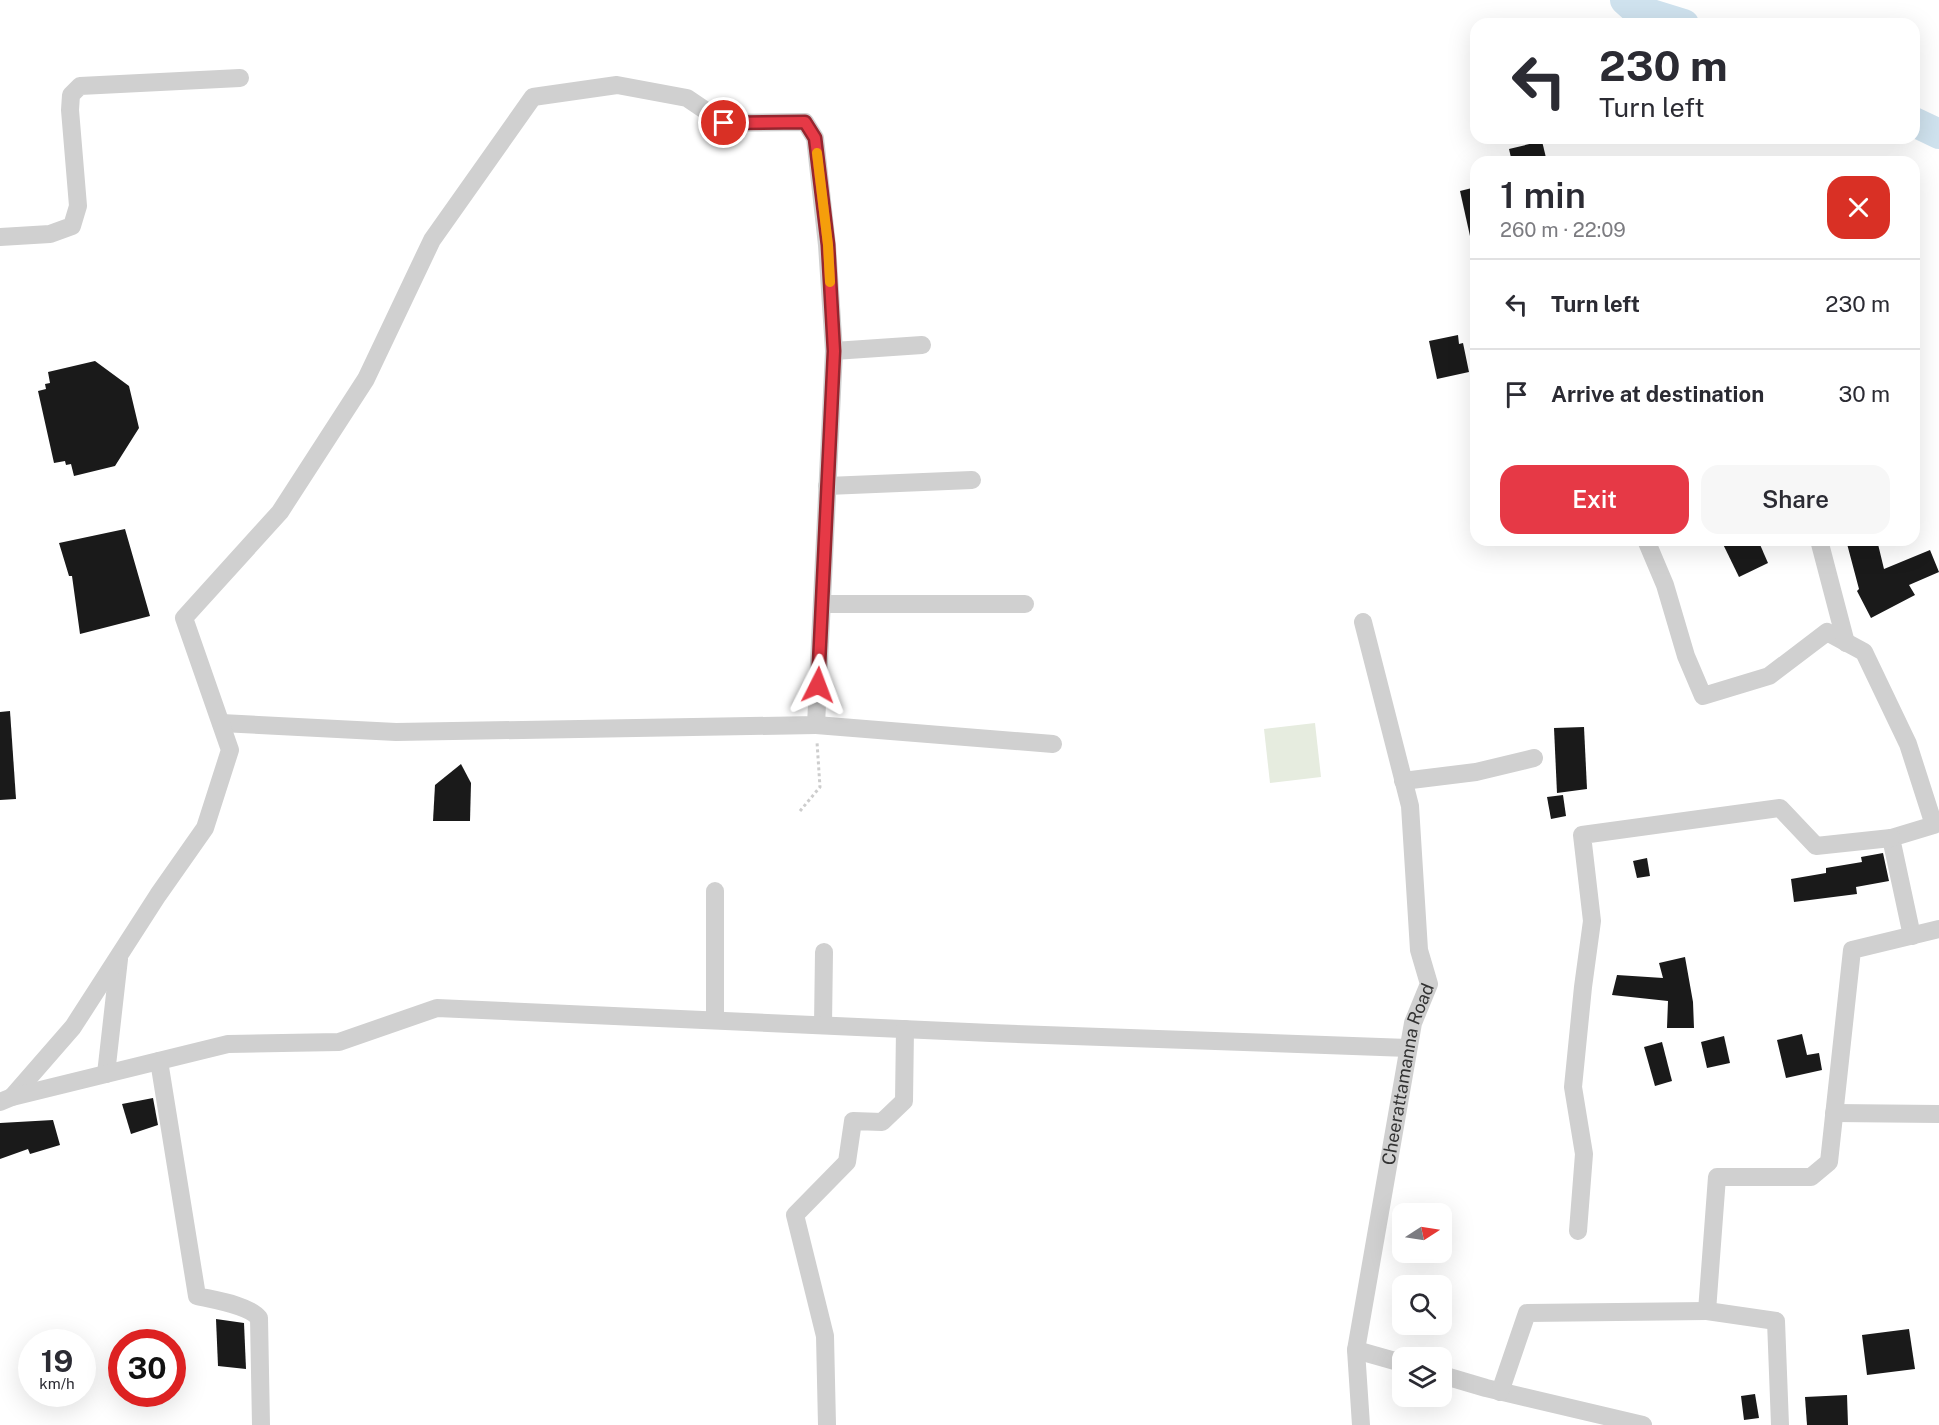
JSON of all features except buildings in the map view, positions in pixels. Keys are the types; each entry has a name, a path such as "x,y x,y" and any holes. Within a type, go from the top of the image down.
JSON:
{"street":[{"path":"0,237 50,234 72,226 78,206 71,95 80,86 240,78"},
{"path":"6,1100 73,1027 158,895 206,828 230,750 184,618 280,512 366,379 432,240 532,97 617,85 687,98 724,123 805,122 815,138 828,245 834,351 816,725"},
{"path":"834,351 922,345"},
{"path":"827,486 972,480"},
{"path":"1578,1232 1584,1154 1574,1087 1583,987 1592,921 1582,835 1780,808 1816,846 1891,838 1934,825 1908,744 1864,652 1827,632 1769,676 1703,696 1686,656 1665,585 1649,546"},
{"path":"1821,546 1846,643"},
{"path":"822,603 1025,604"},
{"name":"Cheerattamanna Road","path":"1361,1425 1356,1350 1408,1048 1413,1023 1429,984 1419,950 1410,806 1363,622"},
{"path":"221,723 396,732 816,725 1053,744"},
{"path":"1403,781 1476,772 1534,758"},
{"path":"1891,838 1912,936"},
{"path":"715,1020 716,891"},
{"path":"1707,1311 1717,1177 1811,1177 1829,1162 1852,950 1939,929"},
{"path":"823,1025 824,952"},
{"path":"106,1074 119,955"},
{"path":"6,1100 228,1044 339,1042 436,1008 1408,1048"},
{"path":"827,1425 825,1336 795,1215 847,1162 853,1121 882,1122 904,1101 905,1029"},
{"path":"159,1060 197,1296 225,1302 256,1313 259,1318 261,1425"},
{"path":"1834,1113 1939,1114"},
{"path":"1500,1392 1527,1313 1707,1311 1776,1321 1780,1425"},
{"path":"1356,1350 1392,1360"},
{"path":"1452,1378 1500,1392 1643,1425"}],"path":[{"path":"800,811 820,787 816,725"}],"shaded area":[{"path":"1315,723 1321,777 1270,783 1264,729"}],"waterway":[{"path":"1625,0 1635,9 1664,18"},
{"path":"1920,125 1939,134"}],"slow traffic":[{"path":"817,153 830,282"}],"route":[{"path":"724,123 805,122 815,138 828,245 834,351 818,685"}]}
